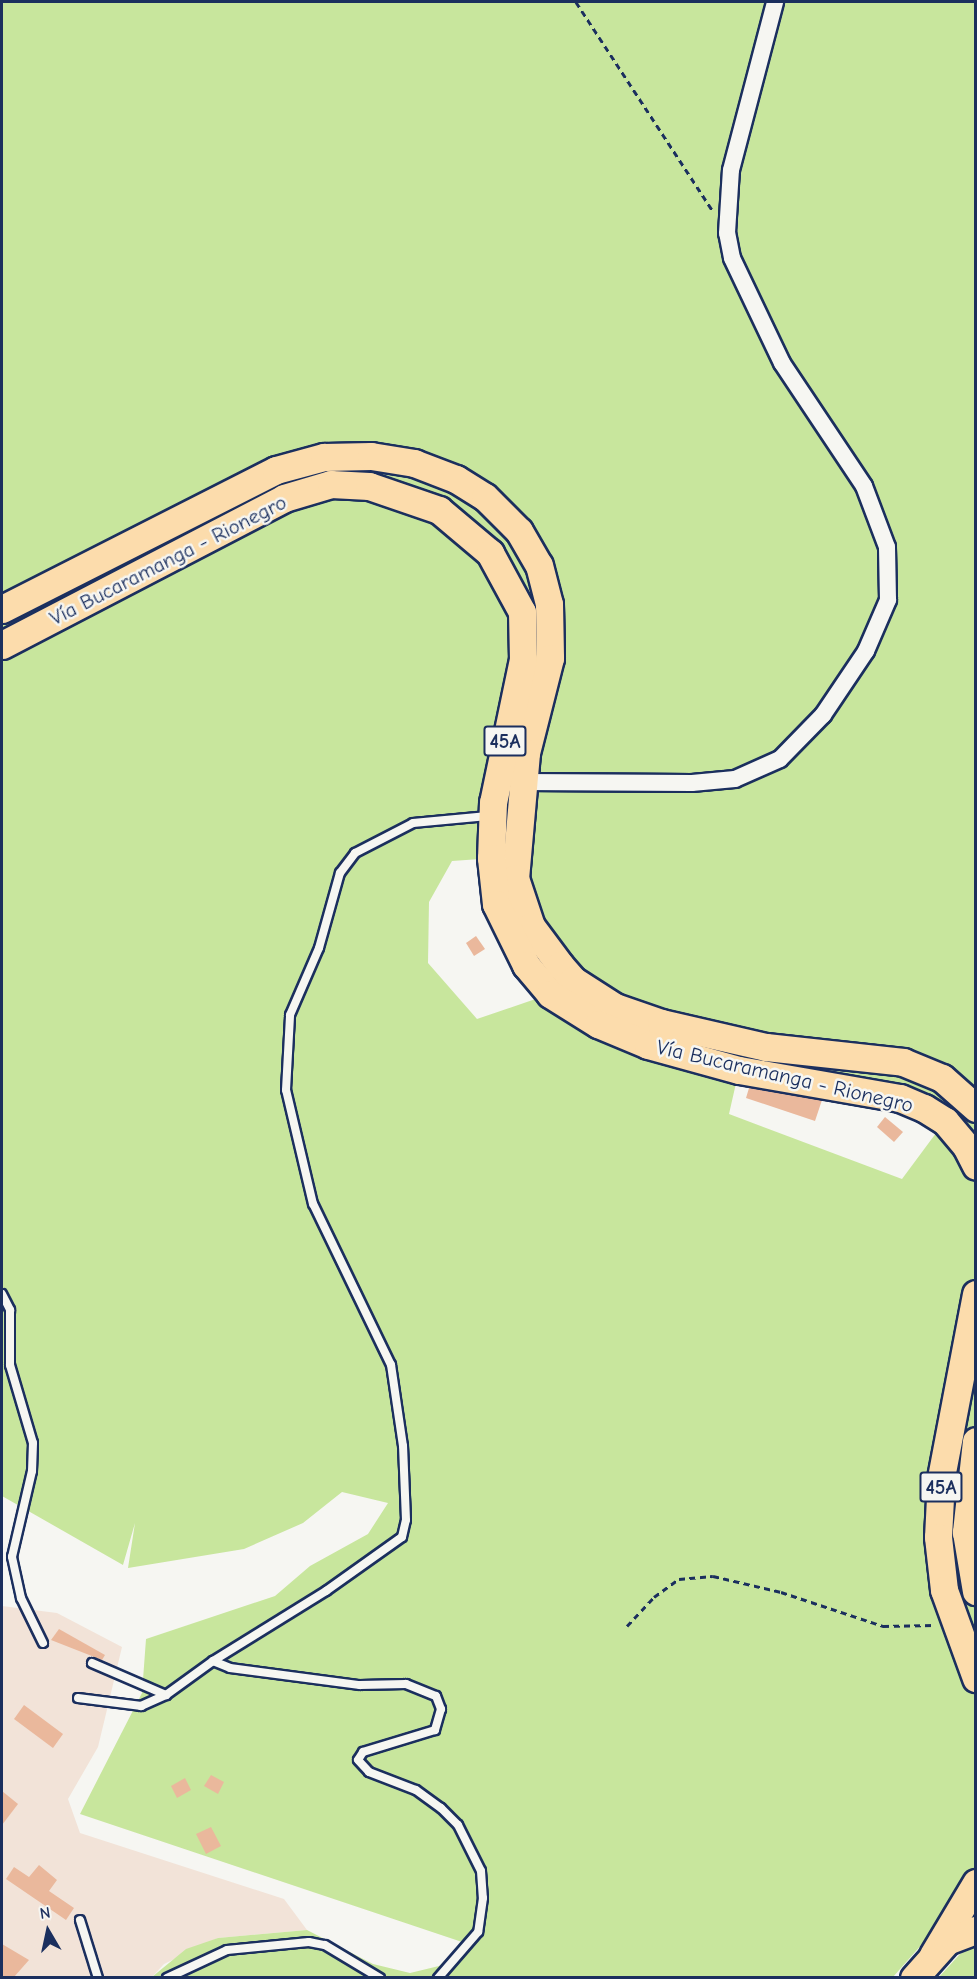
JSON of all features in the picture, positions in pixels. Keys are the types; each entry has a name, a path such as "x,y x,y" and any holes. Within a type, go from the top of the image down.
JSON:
{"highway":[{"name":"Vía Bucaramanga - Rionegro","path":"2,609 276,470 324,457 414,463 486,497 519,531 539,565 549,604 550,658 522,782 515,878 521,904 531,926 573,980 615,1007 717,1037 811,1053 903,1062 942,1078 975,1108"},
{"name":"Vía Bucaramanga - Rionegro","path":"2,645 284,498 331,484 404,494 462,525 490,553 522,612 523,659 492,816 496,903 509,938 550,994 598,1024 694,1060 900,1098 945,1121 966,1146 975,1166"},
{"name":"45A","path":"975,1294 941,1478 938,1537 944,1590 975,1678"},
{"name":"45A","path":"975,1441 966,1532 975,1591"},
{"path":"919,1971 975,1882"},
{"path":"919,1971 947,1941 975,1930"}],"street":[{"path":"522,782 703,782 735,779 780,759 823,715 866,651 888,600 887,547 864,486 782,363 732,258 727,233 731,170 775,2"}],"lane":[{"path":"78,1698 141,1706 166,1695 213,1661 335,1585 402,1537 406,1520 403,1446 391,1365 313,1204 286,1090 290,1015 319,948 340,873 355,853 413,823 492,816"},
{"path":"2,1294 10,1310 10,1365 33,1443 33,1471 12,1557 21,1598 43,1643"},
{"path":"213,1661 231,1668 360,1685 406,1684 436,1696 441,1709 435,1730 363,1752 358,1760 369,1772 416,1790 441,1808 459,1825 481,1871 483,1898 478,1932 438,1977"},
{"path":"92,1663 166,1695"},
{"path":"80,1920 98,1977"},
{"path":"167,1977 227,1950 309,1942 325,1945 380,1977"}],"path":[{"path":"576,2 727,233"},
{"path":"627,1626 654,1597 679,1580 712,1576 781,1592 883,1626 955,1625"}],"shaded area":[{"path":"2,1606 57,1613 122,1647 98,1747 68,1799 80,1833 284,1899 307,1930 218,1938 164,1964 152,1977 2,1978"}],"green space":[{"path":"2,2 975,2 976,1883 893,1977 152,1977 186,1949 218,1938 307,1930 373,1964 410,1973 439,1966 465,1943 80,1814 142,1693 146,1639 275,1596 310,1566 368,1534 388,1503 342,1492 303,1523 244,1549 128,1568 135,1523 123,1565 2,1496","holes":["494,858 550,994 477,1019 428,963 429,902 452,861","739,1070 945,1121 902,1179 729,1114"]},
{"path":"975,1945 975,1977 939,1977 960,1954"}],"building":[{"path":"476,936 485,949 474,956 466,943"},
{"path":"749,1088 822,1100 815,1121 746,1098"},
{"path":"885,1117 903,1132 894,1142 877,1127"},
{"path":"59,1629 105,1655 102,1660 51,1640"},
{"path":"24,1705 63,1734 53,1748 14,1719"},
{"path":"211,1775 224,1782 218,1794 204,1786"},
{"path":"185,1778 191,1790 177,1798 171,1786"},
{"path":"2,1791 18,1804 2,1825"},
{"path":"211,1827 221,1846 206,1854 196,1834"},
{"path":"39,1865 57,1880 49,1891 74,1908 66,1920 6,1879 14,1867 29,1877"},
{"path":"2,1944 29,1960 14,1977 2,1977"}]}
